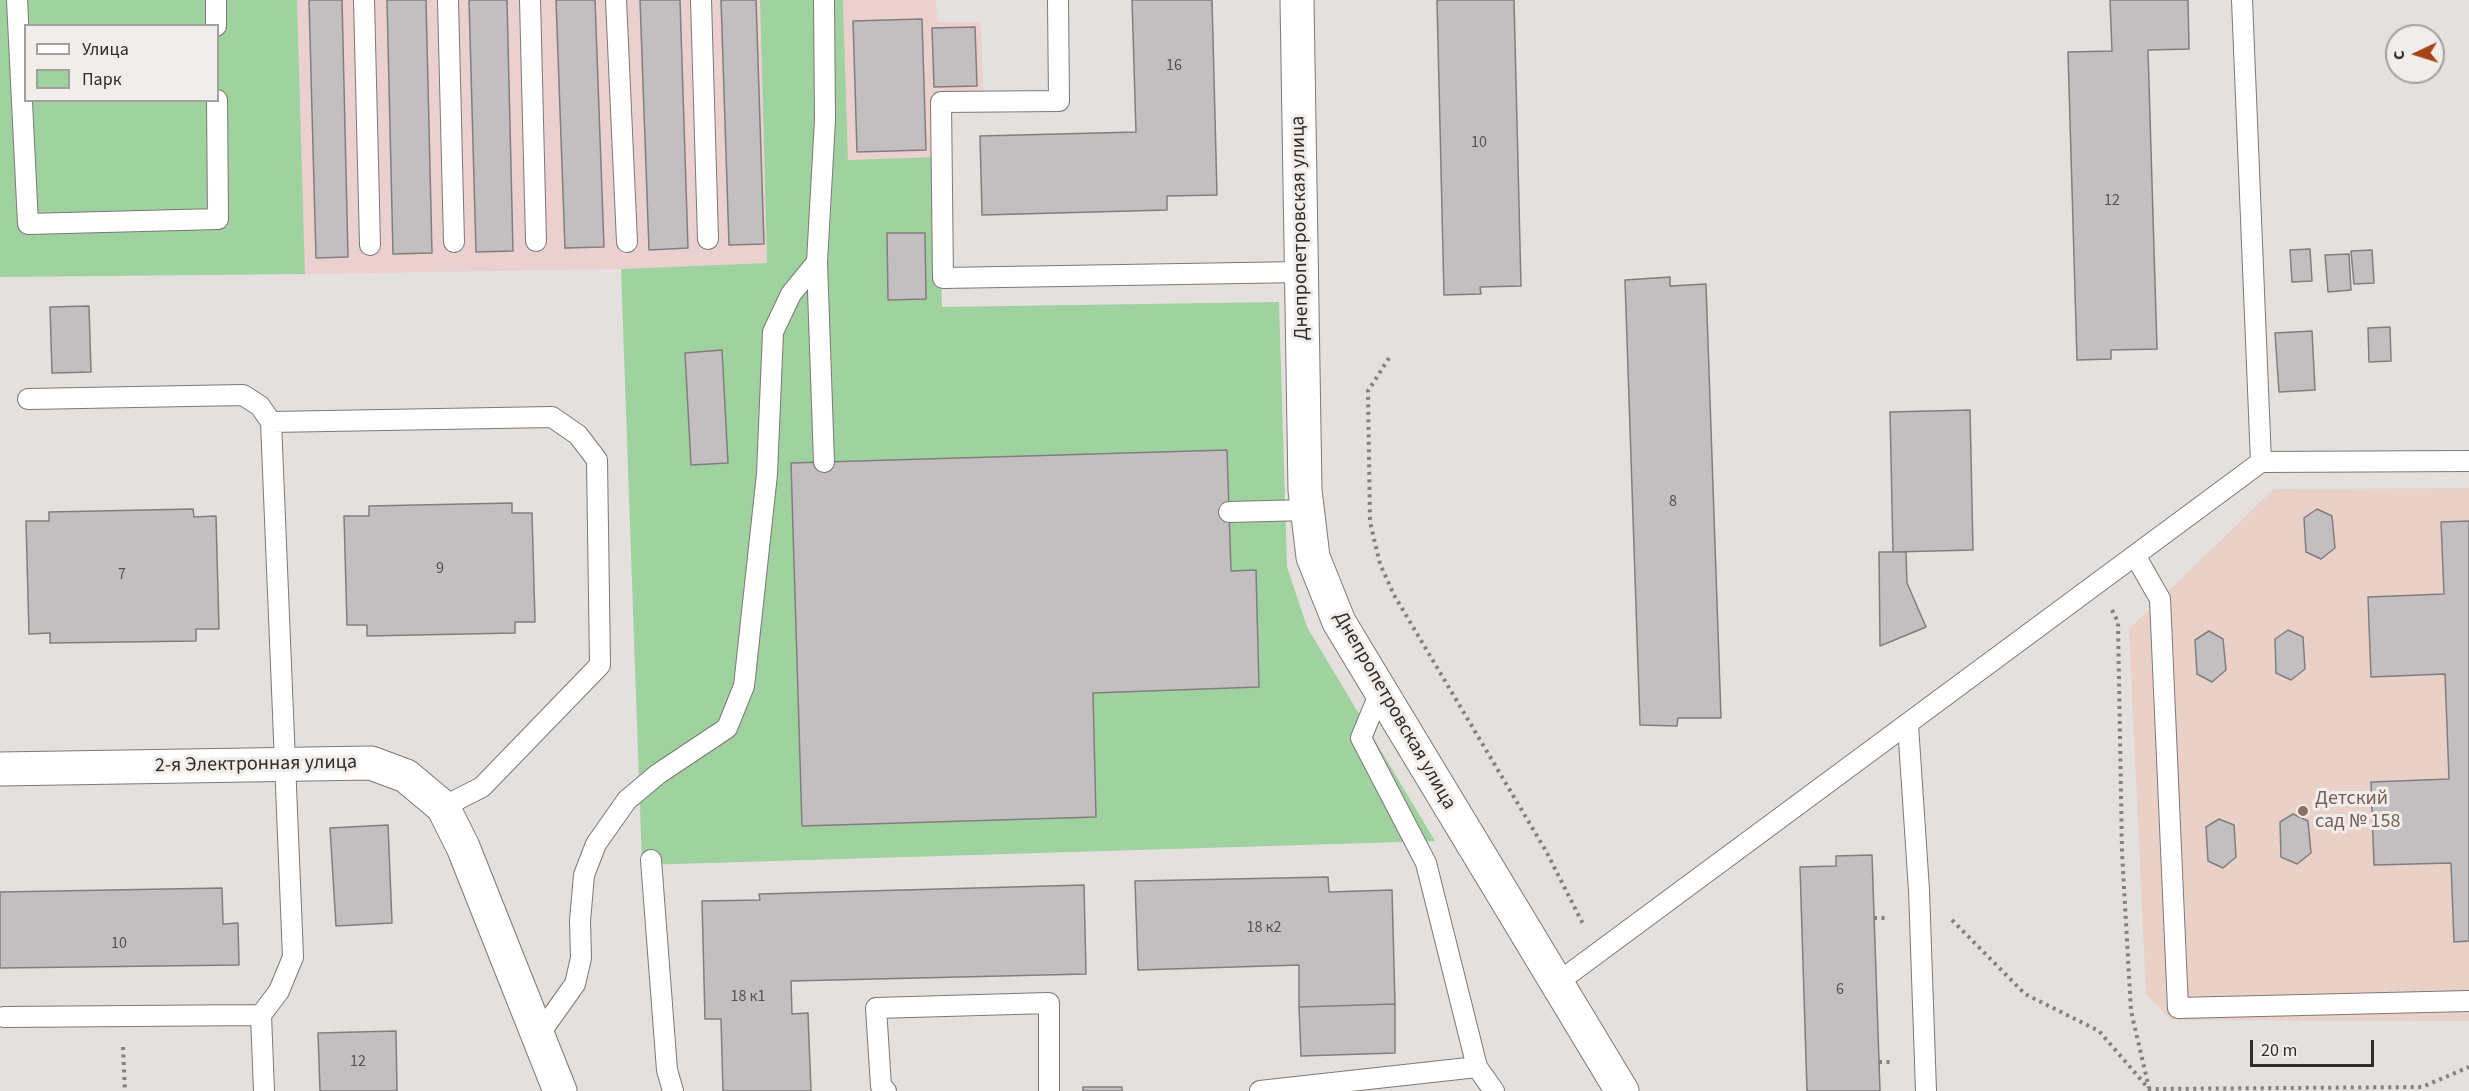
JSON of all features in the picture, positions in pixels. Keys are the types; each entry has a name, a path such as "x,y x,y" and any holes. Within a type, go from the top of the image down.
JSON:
{"street":[{"name":"Днепропетровская улица","path":"1297,0 1305,490 1313,556 1339,622 1622,1091"},
{"name":"2-я Электронная улица","path":"0,769 371,763 406,776 443,807 463,847 560,1091"}],"lane":[{"path":"17,0 28,224 218,219 217,102"},
{"path":"216,0 216,24"},
{"path":"364,0 370,245"},
{"path":"448,0 454,242"},
{"path":"531,0 536,242"},
{"path":"616,0 627,242"},
{"path":"701,0 708,239"},
{"path":"824,0 825,120 817,262 825,462"},
{"path":"1058,0 1059,100 940,102 943,278 1302,272"},
{"path":"2242,0 2261,462"},
{"path":"538,1036 575,984 581,958 580,921 584,875 596,844 627,800 658,774 727,728 744,686 767,474 773,332 791,294 817,262"},
{"path":"28,399 243,395 260,406 271,423 293,957 279,991 261,1015 264,1091"},
{"path":"271,423 552,417 578,435 597,460 600,664 482,788 443,807"},
{"path":"1557,983 2101,583 2261,462 2469,461"},
{"path":"1229,512 1308,510"},
{"path":"2136,557 2160,599 2178,1008 2469,1001"},
{"path":"1380,692 1361,738 1426,863 1477,1067 1494,1091"},
{"path":"1908,725 1919,890 1926,1091"},
{"path":"651,860 667,1070 673,1091"},
{"path":"886,1091 881,1086 876,1008 1049,1003 1049,1091"},
{"path":"4,1017 261,1015"},
{"path":"1260,1091 1338,1087 1477,1067"}],"path":[{"path":"1389,358 1368,391 1370,522 1380,564 1395,595 1546,851 1597,953"},
{"path":"2101,583 2118,622 2122,852 2131,1011 2150,1090"},
{"path":"1919,890 1957,924 2025,994 2099,1031 2150,1090 2422,1087 2469,1067"},
{"path":"122,1016 125,1091"}],"shaded area":[{"path":"297,0 760,0 767,263 621,269 305,274"},
{"path":"843,0 936,0 937,22 981,22 983,92 935,95 937,157 848,160"},
{"name":"Детский сад № 158","path":"2469,488 2469,1021 2171,1020 2146,994 2129,629 2274,489"}],"green space":[{"path":"0,0 297,0 305,274 0,277"},
{"path":"760,0 843,0 848,160 937,157 942,307 1279,302 1287,567 1307,627 1435,841 642,865 621,269 767,263"}],"building":[{"path":"309,0 342,0 348,257 316,258"},
{"path":"387,0 426,0 432,253 393,254"},
{"path":"469,0 507,0 513,251 476,252"},
{"path":"556,0 595,0 604,247 565,248"},
{"path":"640,0 680,0 688,248 649,250"},
{"path":"721,0 756,0 764,244 729,245"},
{"path":"1132,0 1212,0 1217,195 1167,196 1167,210 982,215 980,136 1136,132"},
{"path":"1437,0 1514,0 1521,286 1480,287 1481,294 1444,295"},
{"path":"2110,0 2188,0 2189,49 2148,50 2157,349 2111,350 2111,359 2077,360 2068,52 2112,51"},
{"path":"922,19 926,150 857,152 853,21"},
{"path":"975,27 977,86 934,87 932,28"},
{"path":"887,233 925,233 926,299 888,300"},
{"path":"2310,249 2312,281 2292,282 2290,250"},
{"path":"2372,250 2374,283 2354,284 2351,251"},
{"path":"2349,254 2351,290 2328,292 2325,255"},
{"path":"1670,277 1670,286 1706,284 1721,718 1678,718 1677,726 1640,725 1625,280"},
{"path":"89,306 91,372 52,373 50,307"},
{"path":"2390,327 2391,361 2369,362 2368,328"},
{"path":"2312,331 2315,390 2279,392 2275,333"},
{"path":"722,350 728,463 691,465 685,353"},
{"path":"1970,410 1973,550 1893,552 1890,412"},
{"path":"1227,450 1231,571 1256,570 1259,687 1093,693 1096,817 802,826 791,463"},
{"path":"512,503 512,513 532,513 535,622 515,622 515,633 367,636 367,625 347,625 344,516 369,516 369,506"},
{"path":"193,509 194,517 216,516 219,629 196,629 196,641 50,643 50,633 29,634 26,521 49,521 49,512"},
{"path":"2317,509 2332,516 2335,548 2321,559 2306,552 2304,518"},
{"path":"2469,521 2469,941 2454,942 2451,863 2374,865 2371,782 2449,779 2445,674 2371,677 2368,597 2444,594 2441,522"},
{"path":"1879,552 1906,552 1907,583 1926,627 1880,646"},
{"path":"2288,630 2303,637 2305,669 2291,680 2276,673 2275,639"},
{"path":"2209,631 2223,639 2226,670 2212,682 2197,674 2195,640"},
{"path":"2293,814 2308,821 2311,853 2297,864 2281,857 2280,822"},
{"path":"2219,819 2234,825 2236,857 2223,868 2208,861 2206,827"},
{"path":"388,825 392,923 336,926 330,828"},
{"path":"1872,855 1880,1091 1807,1091 1800,867 1836,866 1836,856"},
{"path":"1328,877 1329,892 1392,890 1395,1004 1299,1007 1299,965 1138,970 1135,881"},
{"path":"1084,885 1086,974 791,981 792,1014 808,1013 811,1091 723,1091 721,1019 705,1019 702,901 760,900 759,894"},
{"path":"222,888 223,924 238,923 239,965 0,968 0,892"},
{"path":"1395,1004 1395,1053 1301,1056 1299,1007"},
{"path":"396,1031 397,1091 320,1091 318,1033"},
{"path":"1083,1087 1122,1087 1122,1091 1083,1091"}],"place":[{"name":"Детский сад № 158","path":"2303,811"}]}
